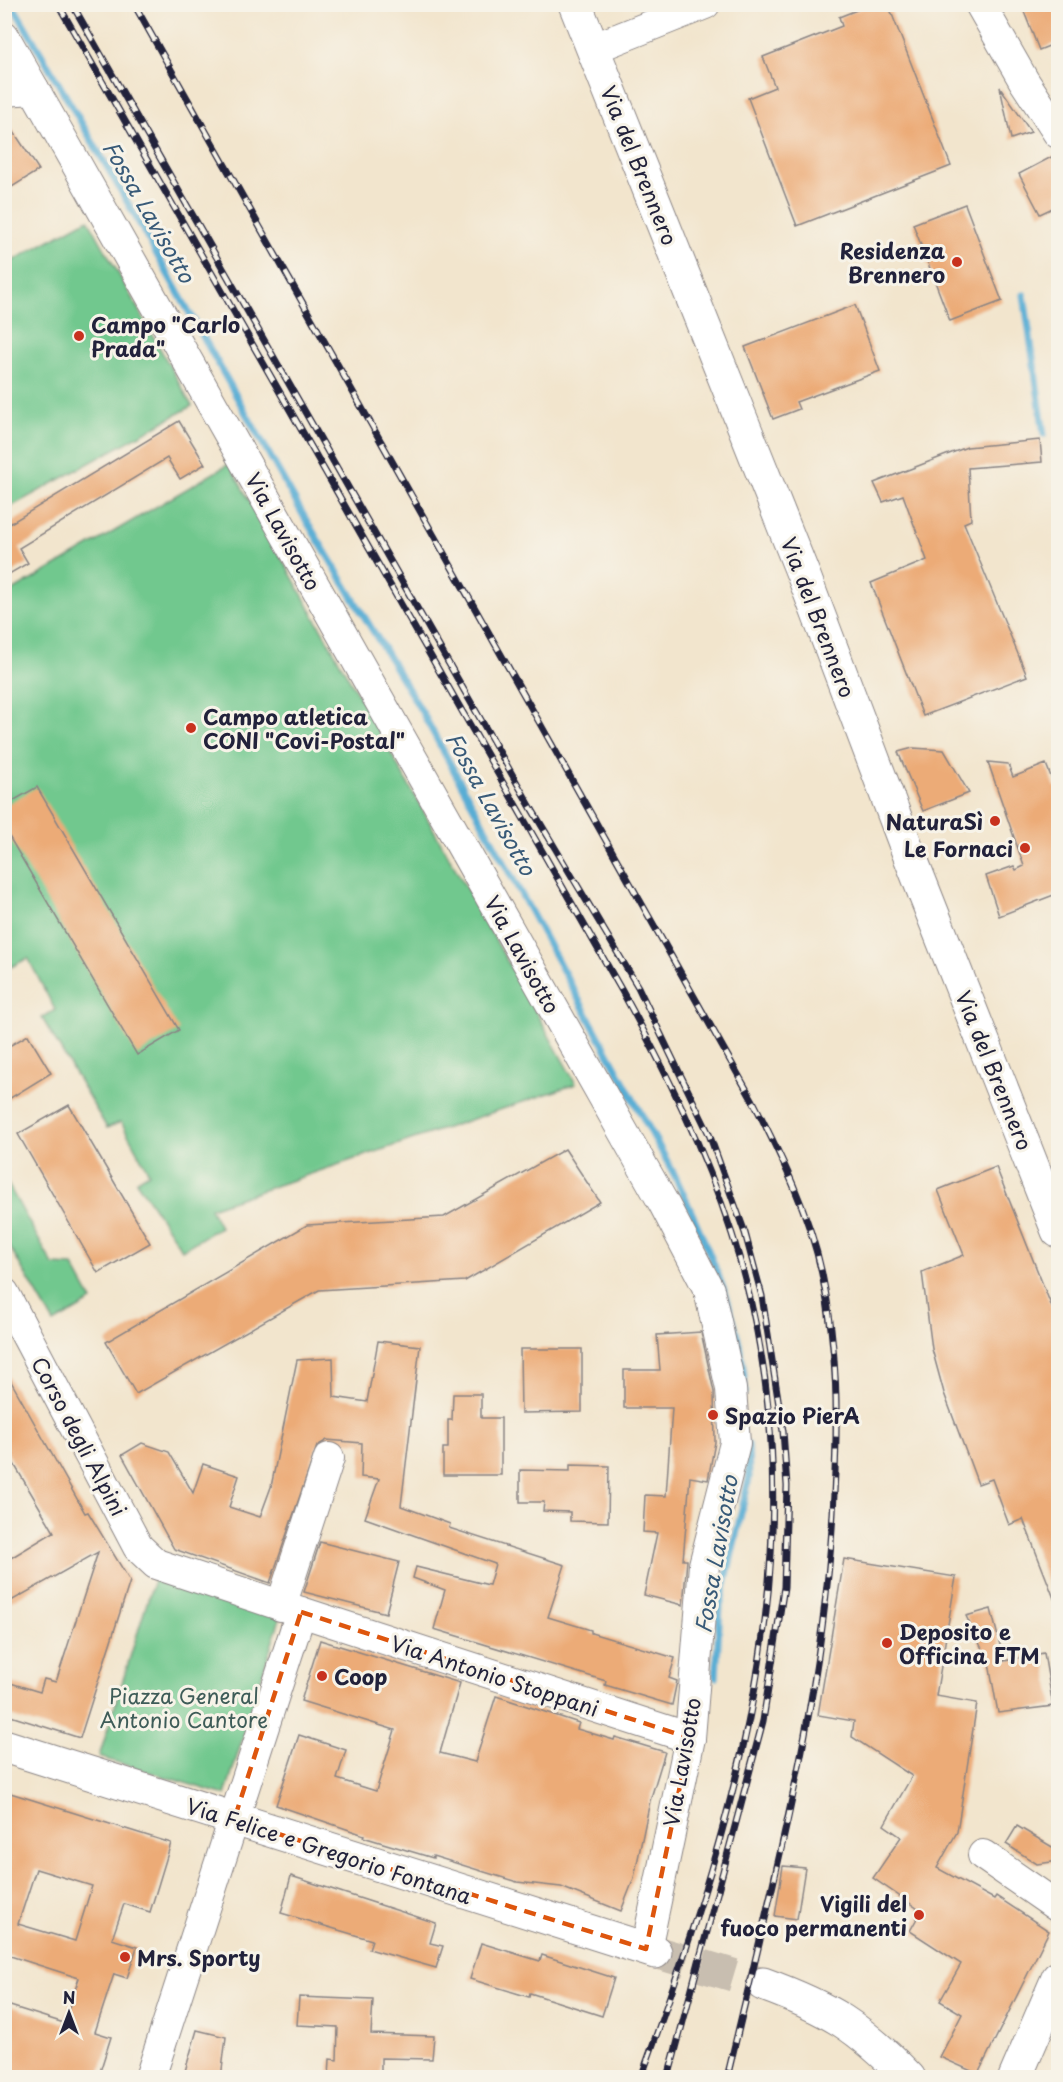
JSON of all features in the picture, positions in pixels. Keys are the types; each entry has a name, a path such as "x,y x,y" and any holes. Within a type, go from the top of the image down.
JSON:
{"main road":[{"name":"Via del Brennero","path":"575,4 798,560 909,854 1059,1231"},
{"name":"Via Felice e Gregorio Fontana","path":"4,1746 650,1951"},
{"path":"1015,2078 1059,1978"},
{"path":"763,1984 811,2002 847,2021 876,2044 909,2078"}],"street":[{"path":"592,49 705,4"},
{"path":"980,4 1023,81 1059,133"},
{"name":"Via Lavisotto","path":"4,36 664,1204 709,1290 731,1389 735,1443 704,1565 690,1738 650,1951"},
{"path":"4,91 34,88"},
{"name":"Corso degli Alpini","path":"4,1293 138,1547 156,1564 291,1609"},
{"path":"150,2078 234,1820 329,1458"},
{"name":"Via Antonio Stoppani","path":"291,1609 690,1738"},
{"path":"983,1855 1059,1908"}],"highlighted area":[{"path":"301,1612 690,1738 646,1949 234,1820"}],"green space":[{"name":"Campo \"Carlo Prada\"","path":"88,219 192,406 5,510 5,265"},
{"name":"Campo atletica CONI \"Covi-Postal\"","path":"229,464 576,1084 210,1208 220,1227 182,1250 136,1181 149,1173 121,1122 107,1128 42,1018 55,1010 28,958 11,967 5,956 4,596"},
{"path":"5,1179 53,1265 73,1266 92,1301 54,1323 5,1239"},
{"name":"Piazza General Antonio Cantore","path":"154,1580 280,1618 225,1795 99,1757"}],"building":[{"path":"872,4 888,4 951,166 797,226 748,98 775,87 763,57 842,26 839,17"},
{"path":"1021,4 1059,4 1059,42 1039,50"},
{"path":"1000,87 1031,132 1011,139"},
{"path":"4,117 39,170 4,192"},
{"path":"1059,153 1059,205 1040,214 1019,174"},
{"name":"Residenza Brennero","path":"965,204 1002,301 950,321 913,224"},
{"path":"855,305 880,371 796,402 799,409 773,419 745,347"},
{"path":"179,421 205,464 180,479 167,458 19,548 28,563 4,577 4,523 6,526"},
{"path":"1040,440 1042,462 968,468 971,520 964,523 1027,676 923,716 871,583 927,560 903,495 883,502 874,483 967,447"},
{"path":"913,748 944,750 969,793 923,811 898,752"},
{"name":"Le Fornaci","path":"988,762 1008,764 1013,777 1046,764 1055,787 1059,785 1059,893 999,916 986,876 1014,866 1016,870 1024,866"},
{"path":"37,787 179,1030 137,1055 4,828 4,806"},
{"path":"28,1035 51,1073 4,1102 4,1049"},
{"path":"69,1105 150,1243 98,1273 18,1134"},
{"path":"565,1149 600,1202 465,1281 319,1290 136,1394 106,1342 307,1225 444,1217"},
{"path":"996,1167 1059,1325 1057,1606 1023,1519 1009,1525 992,1479 978,1484 944,1393 932,1349 922,1272 964,1255 938,1190"},
{"path":"701,1332 714,1392 715,1442 708,1480 690,1477 683,1560 687,1560 683,1605 644,1595 657,1533 643,1532 645,1495 666,1496 672,1408 624,1408 624,1370 660,1370 657,1335"},
{"path":"378,1341 420,1346 401,1506 450,1524 449,1528 565,1565 548,1617 591,1630 591,1633 675,1658 669,1678 677,1681 672,1705 605,1685 606,1681 434,1629 445,1590 413,1578 416,1567 489,1585 495,1564 365,1518 379,1479 361,1477 362,1443 327,1440 317,1446 270,1583 174,1549 122,1455 142,1443 169,1452 193,1493 203,1464 239,1476 229,1507 260,1517 271,1487 297,1360 333,1358 334,1397 367,1402"},
{"path":"520,1349 582,1349 582,1412 521,1413"},
{"path":"4,1369 85,1513 88,1512 130,1581 80,1738 4,1714 4,1681 40,1692 44,1679 56,1682 98,1552 4,1605 4,1562 54,1532 4,1447"},
{"path":"453,1394 481,1394 481,1418 501,1418 501,1475 443,1475 443,1448 448,1448 448,1420 452,1420"},
{"path":"570,1465 609,1466 608,1522 570,1521 570,1512 543,1511 544,1502 520,1502 520,1470 570,1471"},
{"path":"320,1542 399,1562 386,1613 304,1592"},
{"path":"844,1559 956,1577 936,1696 977,1703 957,1832 937,1868 994,1899 996,1896 1049,1931 978,2074 940,2057 962,2014 940,2001 961,1964 910,1931 921,1911 873,1878 901,1837 884,1825 912,1776 852,1737 854,1721 818,1715"},
{"path":"991,1609 1004,1661 1044,1653 1053,1706 998,1713 989,1663 966,1616"},
{"path":"320,1640 460,1683 440,1753 475,1762 496,1696 579,1723 577,1729 614,1740 615,1737 665,1752 650,1801 634,1878 621,1911 561,1887 517,1882 433,1856 433,1858 363,1837 364,1835 276,1805 299,1735 346,1750 337,1779 376,1791 395,1730 301,1701"},
{"path":"4,1791 171,1843 150,1912 124,1904 112,1939 137,1947 127,1978 114,1974 95,2032 111,2037 98,2078 24,2078 4,2071 4,2004 64,2023 79,1978 4,1954","holes":["36,1869 92,1886 75,1941 18,1924"]},
{"path":"1017,1826 1059,1851 1059,1861 1037,1864 1006,1844"},
{"path":"783,1866 805,1868 797,1919 775,1916"},
{"path":"291,1876 436,1923 430,1943 443,1946 436,1968 369,1949 372,1940 281,1913"},
{"path":"481,1943 540,1961 542,1955 614,1978 602,2016 530,1993 529,1997 470,1979"},
{"path":"299,1997 373,2000 371,2034 434,2036 432,2059 381,2058 381,2078 329,2078 330,2059 337,2060 338,2027 297,2025"},
{"path":"197,2030 226,2037 221,2078 183,2078"}],"waterway":[{"name":"Fossa Lavisotto","path":"12,4 120,189 306,520 422,712 675,1176 710,1255 730,1308 737,1336 745,1392"},
{"path":"940,4 941,9"},
{"path":"1024,295 1044,434"},
{"name":"Fossa Lavisotto","path":"716,1677 720,1606 749,1478 748,1445"}],"tunnel":[{"path":"655,1952 763,1984"}],"railway":[{"path":"58,4 622,991 683,1110 732,1234 759,1343 772,1451 771,1557 759,1662 739,1766 711,1870 641,2078"},
{"path":"72,4 533,811 638,987 709,1134 745,1233 762,1296 783,1431 787,1486 784,1587 763,1721 668,2078"},
{"path":"134,4 753,1101 793,1185 810,1229 827,1302 836,1384 834,1494 829,1569 820,1643 794,1788 727,2078"}],"place":[{"name":"Residenza Brennero","path":"957,262"},
{"name":"Campo \"Carlo Prada\"","path":"79,336"},
{"name":"Campo atletica CONI \"Covi-Postal\"","path":"191,728"},
{"name":"NaturaSì","path":"995,821"},
{"name":"Le Fornaci","path":"1025,848"},
{"name":"Spazio PierA","path":"713,1415"},
{"name":"Deposito e Officina FTM","path":"887,1643"},
{"name":"Coop","path":"322,1676"},
{"name":"Vigili del fuoco permanenti","path":"919,1915"},
{"name":"Mrs. Sporty","path":"125,1957"}]}
